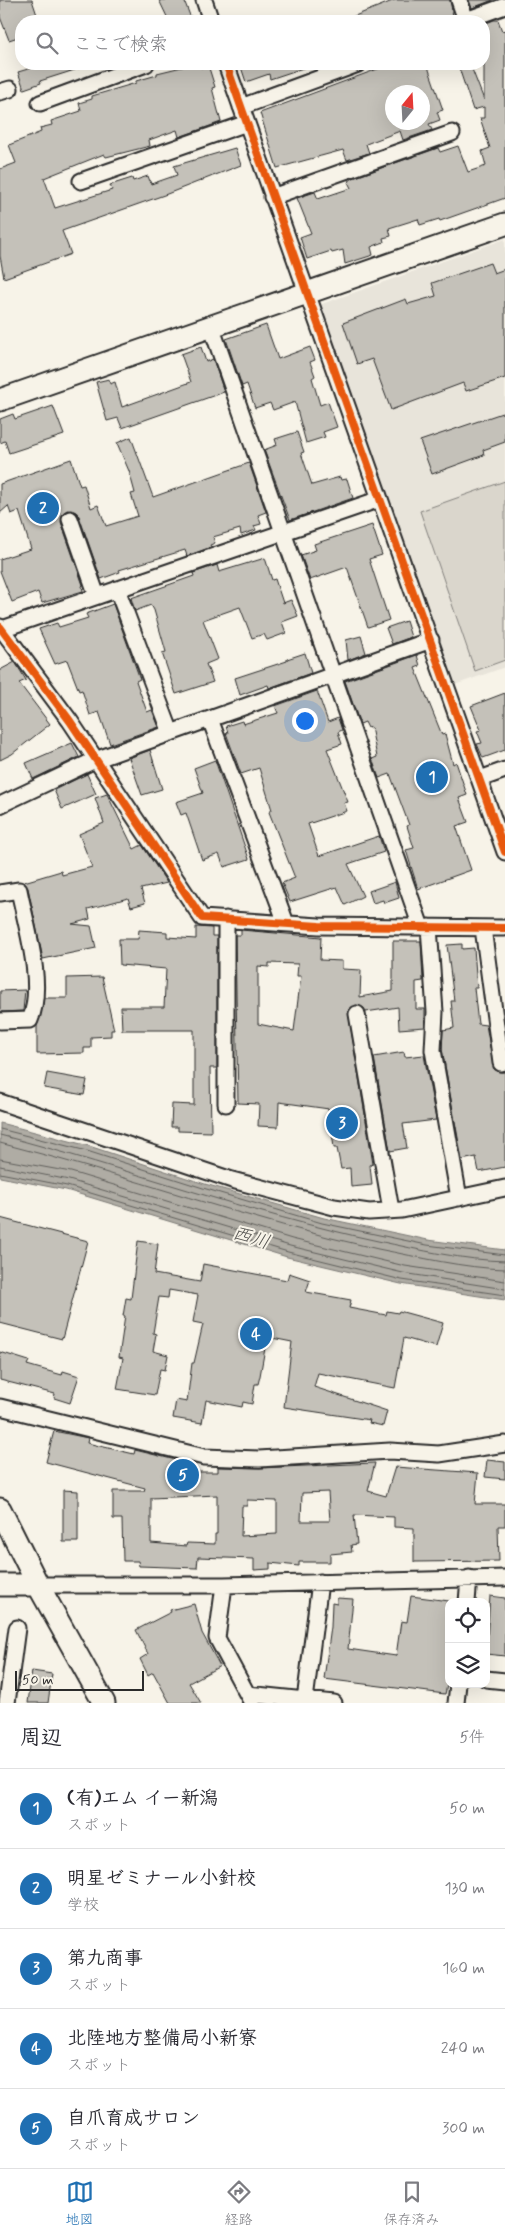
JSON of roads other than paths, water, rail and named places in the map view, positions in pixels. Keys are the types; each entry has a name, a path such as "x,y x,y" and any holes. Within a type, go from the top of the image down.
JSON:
{"street":[{"path":"204,0 209,15"},
{"path":"459,0 464,15"},
{"path":"480,15 505,6"},
{"path":"40,103 130,70"},
{"path":"228,70 505,852"},
{"path":"241,107 342,70"},
{"path":"81,181 247,123"},
{"path":"272,197 452,133"},
{"path":"0,400 505,224"},
{"path":"211,326 333,675 425,927 435,1012 433,1050 458,1198"},
{"path":"380,499 1,628 70,721 202,918 286,923 505,928"},
{"path":"70,519 97,596"},
{"path":"117,589 171,733"},
{"path":"0,805 95,760 430,640"},
{"path":"210,719 286,923"},
{"path":"480,779 505,770"},
{"path":"0,893 18,890 34,970 34,1010 30,1020 0,1021"},
{"path":"226,920 226,1104"},
{"path":"483,928 501,1063 505,1062"},
{"path":"357,1014 391,1210"},
{"path":"0,1102 232,1180 289,1197 334,1207 369,1212 391,1210 505,1188"},
{"path":"0,1407 204,1457 259,1458 390,1452 440,1454 505,1444"},
{"path":"0,1509 38,1585 104,1703"},
{"path":"467,1598 469,1578"},
{"path":"0,1585 224,1585 505,1578"},
{"path":"305,1700 320,1582"},
{"path":"224,1585 217,1638 250,1698 334,1703"},
{"path":"8,1703 5,1671 17,1628"},
{"path":"490,1679 505,1681"},
{"path":"456,1703 458,1688"}],"water":[{"name":"西川","path":"0,1123 89,1146 205,1184 324,1218 428,1240 505,1250 505,1300 401,1284 287,1257 66,1190 0,1177"}],"place":[{"name":"明星ゼミナール小針校","path":"43,508"},
{"name":"(有)エム イー新潟","path":"432,777"},
{"name":"第九商事","path":"342,1123"},
{"name":"北陸地方整備局小新寮","path":"256,1334"},
{"name":"自爪育成サロン","path":"183,1475"}]}
